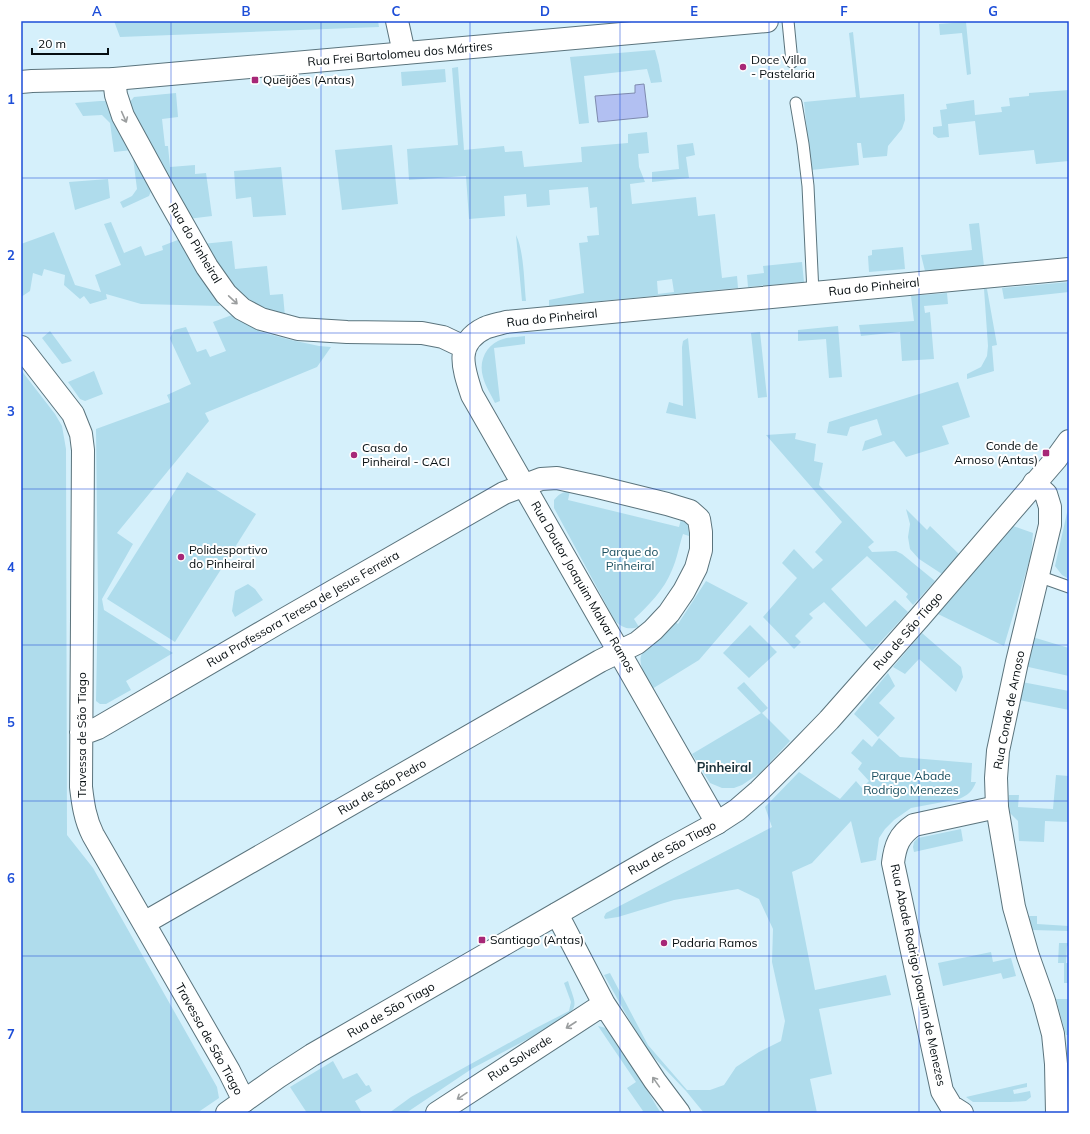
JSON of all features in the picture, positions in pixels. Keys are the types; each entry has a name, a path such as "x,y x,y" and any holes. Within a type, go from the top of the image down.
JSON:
{"street":[{"path":"397,21 404,53"},
{"name":"Rua Frei Bartolomeu dos Mártires","path":"25,80 114,79 767,21"},
{"name":"Rua do Pinheiral","path":"114,79 116,95 123,116 193,244 226,294 242,309 261,319 298,329 347,332 422,333 443,337 464,347 473,336 486,328 506,322 1069,269"},
{"name":"Travessa de São Tiago","path":"21,347 73,414 81,434 83,450 81,786 82,804 87,822 236,1085 236,1107"},
{"name":"Rua Doutor Joaquim Malvar Ramos","path":"464,347 463,359 465,373 472,395 717,823"},
{"path":"1034,483 1056,459 1069,441"},
{"name":"Rua Professora Teresa de Jesus Ferreira","path":"81,732 98,728 504,493 541,479 557,478 668,504 690,511 699,519 701,550 696,568 684,591 669,612 653,630 637,643 620,652"},
{"name":"Rua Conde de Arnoso","path":"1034,483 1046,494 1050,507 1050,525 1017,662 998,751 996,778 997,807 1014,907 1053,1034 1056,1064 1057,1113"},
{"name":"Rua de São Tiago","path":"236,1107 278,1077 312,1056 664,852 717,823 737,810 759,791 829,720 953,579 1034,483"},
{"name":"Rua de São Pedro","path":"144,923 593,665 620,652"},
{"name":"Rua Abade Rodrigo Joaquim de Menezes","path":"962,1113 951,1106 942,1090 893,863 894,854 898,840 906,830 914,825 997,807"},
{"path":"557,914 604,1004 655,1081 679,1113"},
{"name":"Rua Solverde","path":"437,1113 604,1004"}],"lane":[{"path":"788,21 792,62"},
{"path":"796,103 808,186 813,293"},
{"path":"1038,576 1069,586"}],"green space":[{"path":"114,21 378,21 379,27 120,37"},
{"path":"966,22 971,74 967,75 962,33 940,35 939,24"},
{"path":"853,32 860,98 904,94 905,120 902,129 888,146 887,156 863,158 861,143 857,143 859,165 811,170 804,102 856,97 849,33"},
{"path":"655,50 662,82 651,83 647,69 584,76 589,123 579,124 570,57"},
{"path":"458,67 464,150 504,146 505,152 522,151 524,167 582,162 581,147 628,143 628,134 647,132 649,153 638,154 639,167 645,182 630,184 632,204 696,197 698,216 715,214 722,278 737,276 738,288 549,306 549,300 584,293 579,243 588,242 587,236 599,235 597,207 590,208 588,187 549,190 550,205 527,207 526,194 504,196 505,216 469,219 466,176 409,180 407,149 458,145 452,68","holes":["672,279 674,292 658,294 657,281"]},
{"path":"445,69 446,82 402,86 401,72"},
{"path":"1069,90 1069,161 1036,164 1034,150 979,155 975,121 948,124 949,137 938,138 933,134 933,127 942,126 940,110 947,109 946,104 974,100 975,115 1002,112 1001,107 1010,106 1009,98 1029,96 1029,93"},
{"path":"176,93 178,117 162,119 165,146 168,146 170,167 195,165 195,174 206,173 212,216 188,219 128,104 134,97"},
{"path":"106,101 111,105 154,184 149,196 123,208 120,202 132,196 137,189 132,150 114,152 110,123 102,115 83,116 75,103"},
{"path":"693,143 695,155 686,157 689,178 652,182 652,172 679,169 677,145"},
{"path":"392,145 398,204 342,210 335,150"},
{"path":"281,167 286,215 253,217 251,197 236,199 234,171"},
{"path":"108,179 110,198 75,210 69,182"},
{"path":"111,222 124,253 141,246 145,256 163,250 162,246 183,238 220,306 141,304 106,294 107,299 90,304 84,296 80,299 64,285 65,275 44,269 42,276 33,273 30,291 21,297 21,244 54,232 75,285 101,292 95,275 121,265 104,224"},
{"path":"979,223 984,266 925,271 921,255 972,250 969,224"},
{"path":"516,235 521,249 526,301 522,301"},
{"path":"232,241 235,269 267,266 270,295 283,294 285,317 256,304 236,290 202,244"},
{"path":"903,247 905,269 869,272 868,256 872,255 872,250"},
{"path":"802,262 804,282 748,287 747,275 764,273 763,266"},
{"path":"1069,282 1069,292 1004,299 1002,288"},
{"path":"984,289 987,289 997,345 992,346 994,371 967,379 967,374 981,367 987,356 988,346"},
{"path":"947,293 948,304 924,306 925,313 930,312 934,359 902,361 900,332 861,336 859,325 914,321 911,296"},
{"path":"232,315 261,332 319,346 331,347 317,367 205,413 209,421 117,533 133,544 102,599 104,610 173,653 126,681 131,690 106,704 100,704 96,701 98,597 96,429 170,402 167,395 191,384 170,338 174,330 186,327 197,352 206,349 210,357 226,351 213,322"},
{"path":"838,326 842,377 829,378 826,339 798,341 798,330"},
{"path":"50,331 72,361 62,364 42,338"},
{"path":"760,332 767,397 758,398 751,333"},
{"path":"525,336 525,344 494,348 500,401 495,403 483,377 482,365 485,354 497,341 506,338"},
{"path":"688,338 696,419 666,413 669,402 683,406 682,347 683,341"},
{"path":"21,370 55,414 62,426 66,449 67,835 93,868 217,1087 219,1098 197,1113 21,1113"},
{"path":"94,371 103,394 85,401 80,399 68,382"},
{"path":"958,382 970,417 942,426 949,444 906,457 894,441 862,451 865,441 882,435 877,419 850,427 847,436 827,433 829,422"},
{"path":"796,433 795,439 816,444 814,461 823,463 819,485 874,542 868,547 872,552 896,551 902,554 935,581 913,605 906,597 908,594 867,556 831,589 866,627 895,600 908,612 872,651 824,602 809,614 813,618 795,636 801,642 794,649 763,617 797,578 782,563 794,549 813,569 823,560 815,552 842,522 766,435"},
{"name":"Polidesportivo do Pinheiral","path":"187,472 256,514 175,642 107,599"},
{"name":"Parque do Pinheiral","path":"570,491 568,500 679,527 681,519 687,522 690,526 692,537 683,534 674,566 665,584 651,603 634,619 639,627 626,628 615,621 554,508 554,500 559,495"},
{"path":"1069,504 1069,579 1062,575 1055,566"},
{"path":"906,509 927,530 930,526 959,554 942,574 919,559 910,549 908,537 910,524"},
{"path":"1013,526 1033,533 1031,555 1004,646 938,614"},
{"path":"706,581 748,603 699,660 652,689 642,668 640,660 643,652 673,620 678,624"},
{"path":"248,584 255,589 263,600 235,617 232,611 235,591"},
{"path":"750,625 777,652 749,678 723,653"},
{"path":"922,633 961,667 963,677 956,692 919,659 905,674 893,667"},
{"path":"1029,636 1069,648 1069,676 1024,666"},
{"path":"888,673 895,686 879,703 895,718 878,737 854,714"},
{"path":"744,682 768,708 762,713 790,741 760,773 742,785 734,788 722,788 710,783 692,754 761,713 737,688"},
{"path":"1022,682 1069,691 1069,710 1019,700"},
{"name":"Parque Abade Rodrigo Menezes","path":"879,738 900,757 972,763 971,782 976,782 969,793 959,799 911,808 894,820 879,838 876,860 861,863 851,821 812,863 792,872 815,990 886,975 891,995 819,1009 832,1074 810,1079 817,1113 704,1113 686,1091 645,1048 604,975 610,973 648,1045 687,1090 710,1090 724,1085 736,1067 759,1052 781,1041 785,1021 772,962 773,929 759,899 738,889 674,900 618,917 605,919 604,917 606,913 772,827 765,807 799,772 840,799 856,781 862,788 869,781 858,769 862,763 851,753 863,739 872,747"},
{"path":"1056,775 1069,776 1069,822 1045,821 1044,842 1019,841 1018,821 1009,812 1009,795 1019,795 1018,807 1053,809"},
{"path":"961,829 963,841 914,852 914,842 918,838"},
{"path":"1029,916 1037,916 1037,924 1069,926 1069,931 1032,930"},
{"path":"1059,943 1069,943 1067,946 1066,963 1069,963 1069,983 1064,983 1064,963 1058,963"},
{"path":"991,952 993,962 1011,958 1016,976 1003,979 1001,973 943,986 938,963"},
{"path":"568,981 574,1000 574,1008 567,1017 473,1068 406,1113 389,1113 411,1097 569,1011 571,1002 564,983"},
{"path":"1056,999 1069,999 1069,1035 1066,1035"},
{"path":"598,1026 606,1028 615,1034 661,1113 640,1113 643,1111 627,1088 636,1082"},
{"path":"333,1061 343,1079 357,1073 366,1086 369,1085 372,1091 355,1101 362,1113 307,1113 290,1087"},
{"path":"1027,1083 1027,1087 1013,1090 1014,1094 1030,1091 1031,1097 1026,1101 973,1102 966,1097"}],"shaded area":[{"path":"644,84 648,117 598,122 595,96 635,93 635,85"}],"place":[{"name":"Doce Villa - Pastelaria","path":"743,67"},
{"name":"Queijões (Antas)","path":"255,80"},
{"name":"Conde de Arnoso (Antas)","path":"1046,453"},
{"name":"Casa do Pinheiral - CACI","path":"354,455"},
{"name":"Polidesportivo do Pinheiral","path":"181,557"},
{"name":"Santiago (Antas)","path":"482,940"},
{"name":"Padaria Ramos","path":"664,943"}],"district":[{"name":"Pinheiral","path":"724,767"}]}
